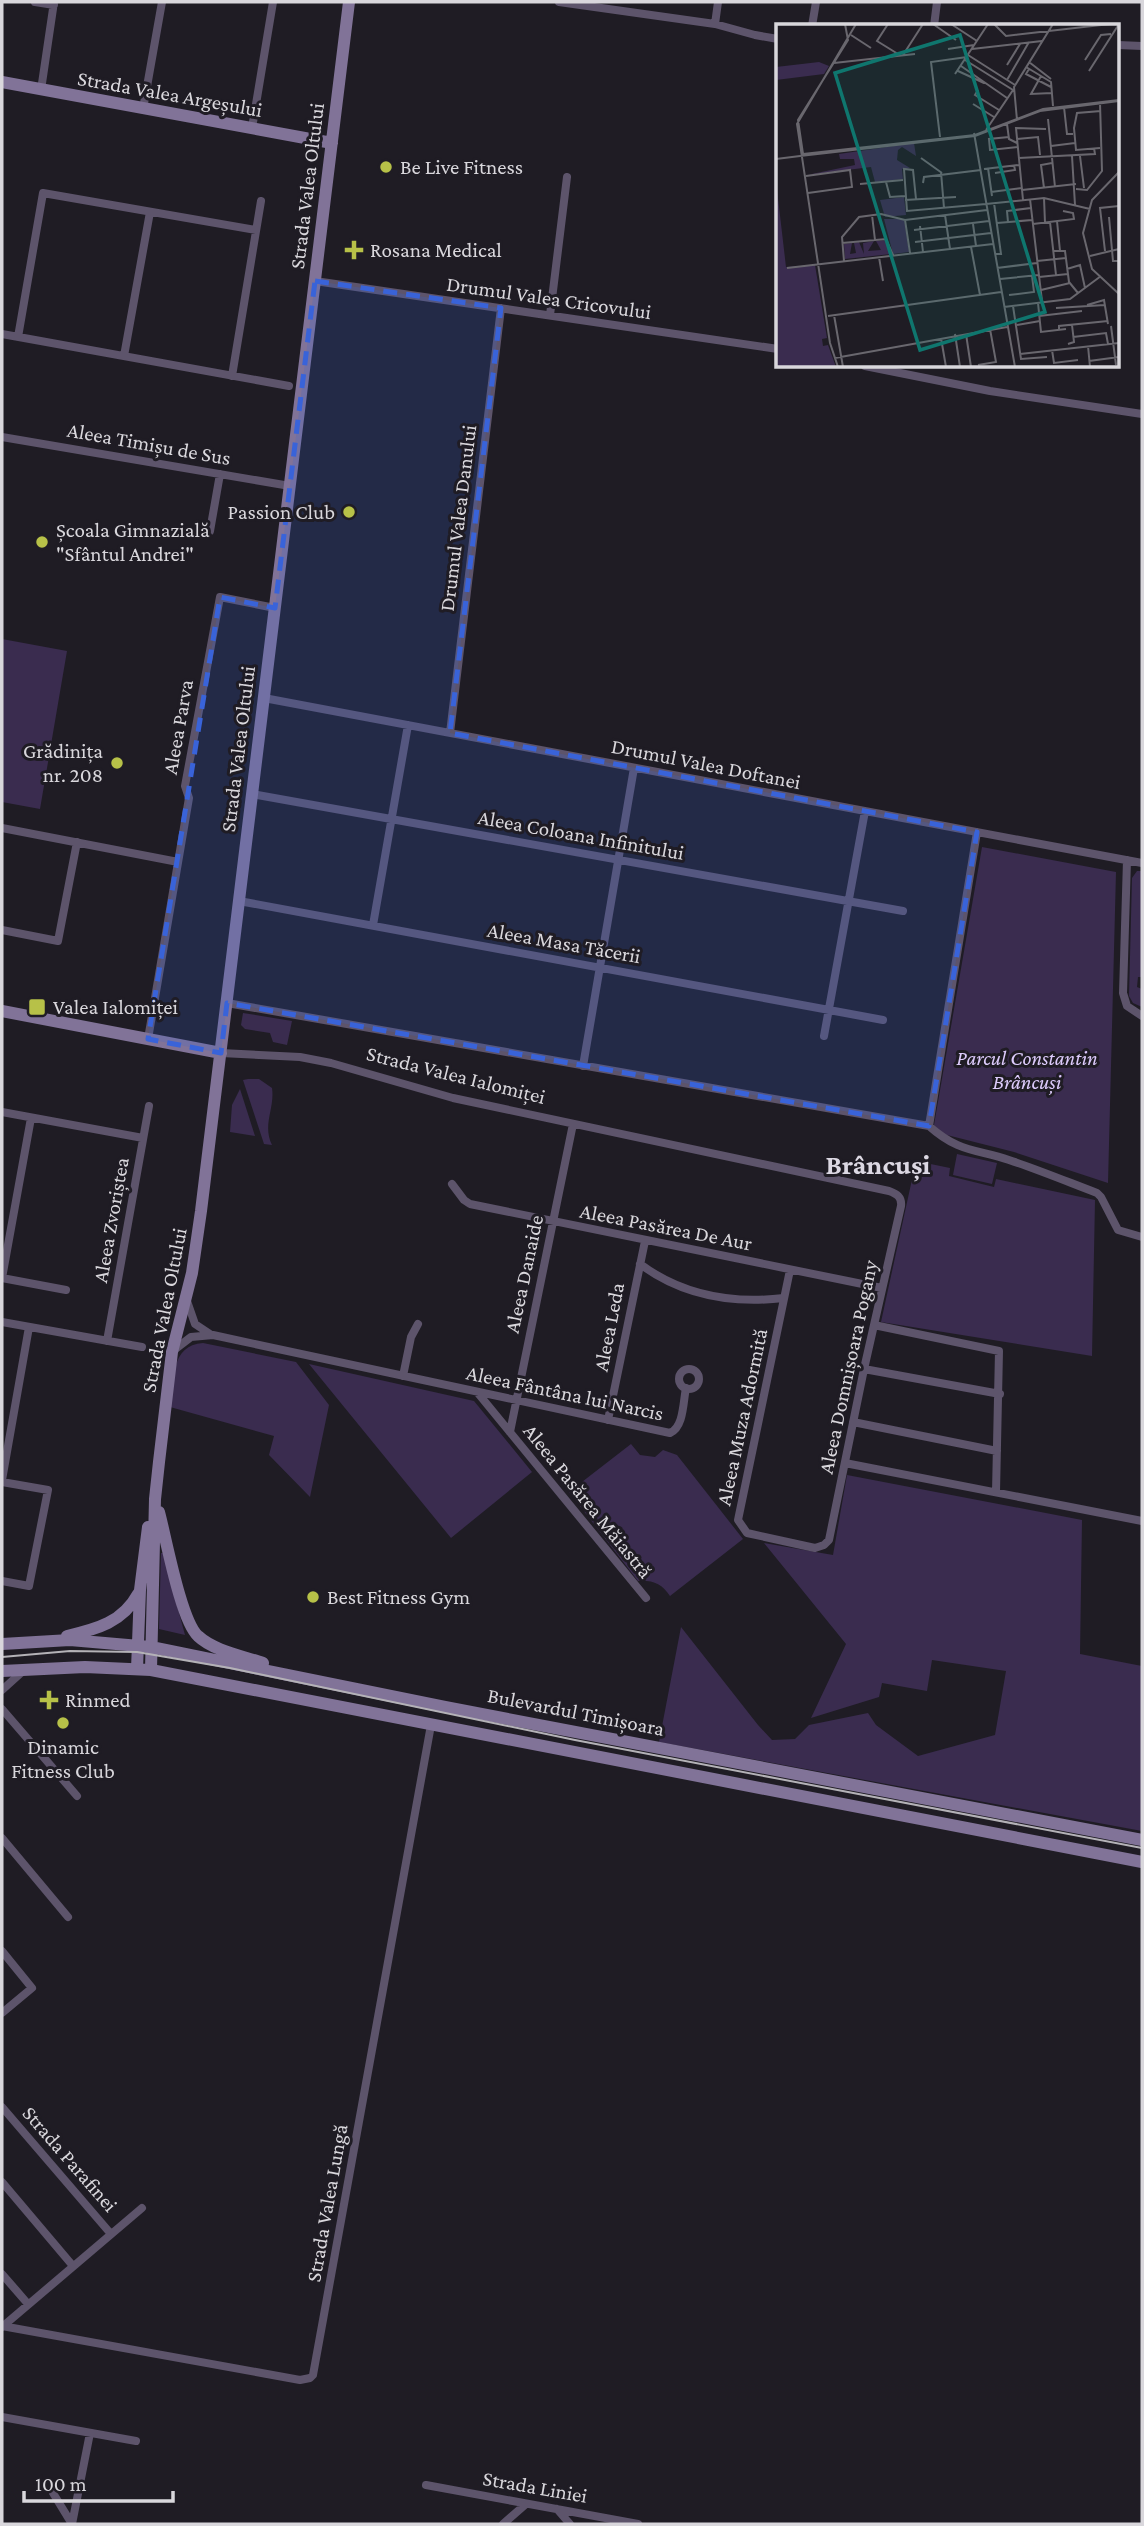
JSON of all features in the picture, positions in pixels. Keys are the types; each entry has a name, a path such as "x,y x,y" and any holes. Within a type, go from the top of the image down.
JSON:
{"main road":[{"name":"Strada Valea Oltului","path":"151,1670 155,1499 172,1352 195,1257 349,2"},
{"name":"Strada Valea Argeșului","path":"2,82 332,143"},
{"name":"Strada Valea Ialomiței","path":"2,1012 221,1053"},
{"name":"Strada Valea Oltului","path":"136,1669 145,1541 155,1499"},
{"path":"155,1499 189,1624 197,1635 213,1645 303,1677"},
{"path":"46,1641 111,1622 131,1607 140,1590"},
{"name":"Bulevardul Timișoara","path":"2,1644 96,1641 151,1647 458,1709 1142,1840"},
{"path":"228,1684 230,1662"},
{"name":"Bulevardul Timișoara","path":"2,1671 85,1667 151,1670 1142,1862"},
{"path":"873,1809 877,1789"}],"street":[{"path":"35,2 54,4 41,90"},
{"path":"143,109 162,2"},
{"path":"252,128 273,2"},
{"path":"559,2 715,24 776,39"},
{"path":"715,24 718,2"},
{"path":"812,24 816,2"},
{"path":"934,24 937,2"},
{"path":"1120,45 1142,46"},
{"path":"550,315 567,177"},
{"path":"18,337 43,193 256,230"},
{"path":"232,376 261,201"},
{"path":"124,356 150,212"},
{"name":"Drumul Valea Cricovului","path":"315,281 776,349"},
{"name":"Drumul Valea Danului","path":"450,733 501,308"},
{"path":"2,334 289,386"},
{"path":"875,368 990,391 1142,414"},
{"name":"Aleea Timișu de Sus","path":"2,437 290,486"},
{"path":"210,531 220,474"},
{"name":"Aleea Parva","path":"148,1039 189,798 184,786 220,597 275,608"},
{"name":"Drumul Valea Doftanei","path":"264,698 1142,863"},
{"path":"373,925 408,725"},
{"path":"583,1066 635,768"},
{"name":"Aleea Coloana Infinitului","path":"252,794 903,911"},
{"path":"824,1036 865,811"},
{"path":"2,828 178,862"},
{"path":"929,1126 977,832"},
{"path":"2,930 58,941 78,842"},
{"path":"1127,860 1123,993 1127,1006 1142,1017"},
{"name":"Aleea Masa Tăcerii","path":"239,901 883,1020"},
{"path":"227,1003 929,1126 945,1140 956,1145 1008,1160 1097,1194 1116,1228 1122,1233 1142,1237"},
{"name":"Strada Valea Ialomiței","path":"221,1053 320,1060 440,1095 889,1191 897,1195"},
{"name":"Aleea Zvoriștea","path":"107,1340 149,1106"},
{"path":"2,1112 143,1138"},
{"path":"31,1118 2,1278 66,1290"},
{"name":"Aleea Danaide","path":"510,1432 573,1124"},
{"name":"Aleea Pasărea De Aur","path":"452,1184 470,1204 882,1288"},
{"name":"Aleea Domnișoara Pogany","path":"824,1545 829,1540 901,1206 902,1201 897,1195"},
{"name":"Aleea Leda","path":"608,1420 645,1241"},
{"name":"Aleea Pasărea De Aur","path":"640,1264 670,1283 698,1293 755,1301 784,1298"},
{"name":"Aleea Muza Adormită","path":"790,1270 738,1520 747,1533 815,1548 824,1545"},
{"path":"186,1300 195,1324 212,1335"},
{"path":"2,1322 142,1347"},
{"path":"403,1376 411,1337 418,1324"},
{"path":"874,1325 999,1351 996,1492"},
{"path":"2,1581 29,1586 48,1490 2,1481 29,1327"},
{"path":"172,1352 191,1337 212,1335"},
{"name":"Aleea Fântâna lui Narcis","path":"212,1335 670,1433 679,1425 686,1388"},
{"path":"864,1369 1000,1394"},
{"name":"Aleea Pasărea Măiastră","path":"477,1392 646,1598"},
{"path":"853,1422 997,1451"},
{"path":"845,1463 1142,1521"},
{"path":"2,1690 25,1669"},
{"path":"2,1709 77,1796"},
{"name":"Strada Valea Lungă","path":"2,2327 300,2380 313,2375 431,1725"},
{"path":"2,1838 68,1917"},
{"path":"2,1951 32,1988 2,2013"},
{"name":"Strada Parafinei","path":"2,2107 111,2234"},
{"path":"2,2182 73,2266"},
{"name":"Strada Valea Lungă","path":"2,2327 142,2208"},
{"path":"2,2274 28,2304"},
{"path":"2,2417 136,2441"},
{"path":"72,2524 90,2433"},
{"name":"Strada Liniei","path":"426,2485 638,2524"},
{"path":"53,2493 72,2524"},
{"path":"503,2524 526,2504"},
{"path":"557,2509 570,2524"}],"highlighted area":[{"path":"315,281 501,308 450,733 977,832 929,1126 227,1003 221,1053 148,1039 220,597 275,608"}],"green space":[{"path":"2,639 67,651 40,809 2,802"},
{"name":"Parcul Constantin Brâncuși","path":"982,847 1116,872 1108,1183 1014,1152 943,1134 934,1125"},
{"path":"1137,871 1142,871 1142,977 1138,977 1137,987 1142,989 1142,1007 1133,1003 1129,996 1132,878"},
{"path":"243,1013 292,1021 287,1045 273,1042 270,1033 245,1029 241,1025"},
{"path":"259,1079 272,1088 268,1130 272,1145 264,1144 243,1080"},
{"path":"240,1089 255,1136 230,1132 232,1105"},
{"path":"957,1154 997,1163 992,1184 953,1175"},
{"path":"916,1161 950,1168 949,1176 994,1187 996,1179 1095,1200 1092,1356 881,1322"},
{"path":"203,1343 296,1362 329,1405 310,1497 269,1455 274,1436 170,1407 173,1376 179,1357 192,1345"},
{"path":"309,1364 474,1401 532,1472 451,1538"},
{"path":"631,1444 640,1455 655,1457 663,1450 677,1455 743,1539 670,1596 657,1584 638,1581 569,1492"},
{"path":"847,1475 1082,1520 1080,1654 1142,1666 1142,1831 659,1742 681,1627 772,1740 795,1739 809,1725 868,1713 876,1725 918,1756 995,1735 1006,1671 932,1660 927,1691 882,1683 879,1697 811,1718 846,1644 764,1543 833,1555"},
{"path":"163,1553 185,1635 159,1629"}],"tram line":[{"path":"2,1657 70,1651 137,1652 230,1668 575,1740 1142,1848"}],"place":[{"name":"Be Live Fitness","path":"386,167"},
{"name":"Rosana Medical","path":"354,250"},
{"name":"Passion Club","path":"349,512"},
{"name":"Școala Gimnazială \"Sfântul Andrei\"","path":"42,542"},
{"name":"Grădinița nr. 208","path":"117,763"},
{"name":"Valea Ialomiței","path":"37,1007"},
{"name":"Best Fitness Gym","path":"313,1597"},
{"name":"Rinmed","path":"49,1700"},
{"name":"Dinamic Fitness Club","path":"63,1723"}],"district":[{"name":"Brâncuși","path":"878,1164"}]}
